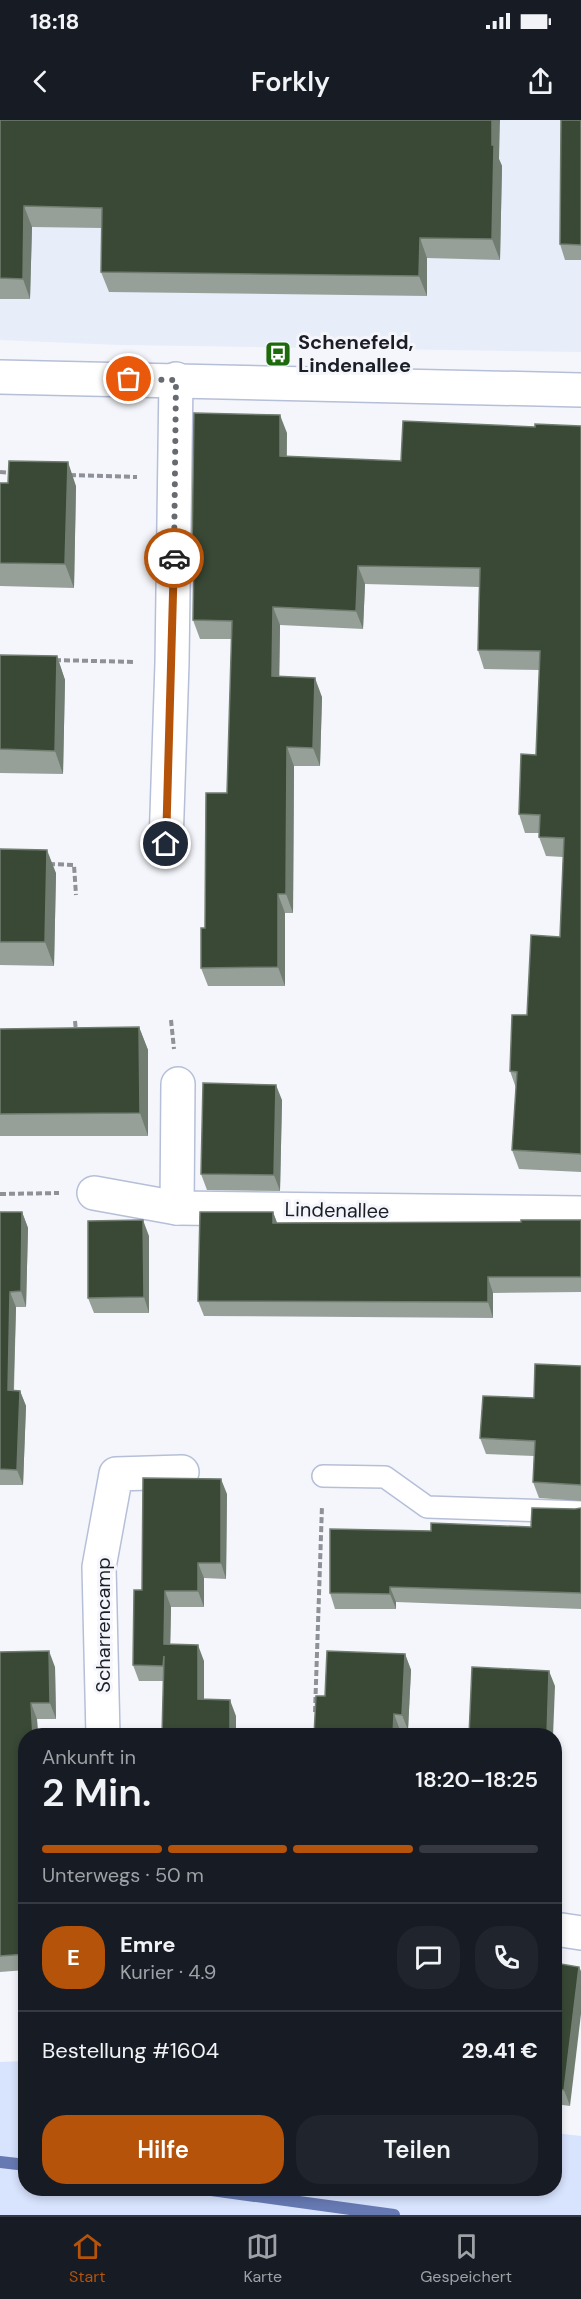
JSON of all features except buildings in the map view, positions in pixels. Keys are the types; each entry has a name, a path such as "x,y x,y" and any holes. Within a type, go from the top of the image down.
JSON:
{"street":[{"path":"0,377 581,390"},
{"path":"166,844 172,663 176,380"},
{"path":"177,1208 178,1084"},
{"name":"Lindenallee","path":"94,1193 177,1208 581,1213"},
{"name":"Scharrencamp","path":"103,1728 99,1567 116,1474 182,1472"},
{"path":"562,1930 581,1933"}],"lane":[{"path":"322,1476 385,1477 427,1507 581,1512"}],"path":[{"path":"0,472 12,472"},
{"path":"58,474 175,478"},
{"path":"46,660 172,663"},
{"path":"42,864 74,865 76,895"},
{"path":"66,1033 77,1033 75,1021"},
{"path":"0,1194 94,1193"},
{"path":"315,1724 322,1476"}],"shaded area":[{"path":"0,120 581,120 581,352 119,345 0,340"},
{"path":"18,2061 18,2196 562,2196 562,2134 581,2136 581,2215 0,2215 0,2062"}],"waterway":[{"path":"0,2162 18,2164"},
{"path":"255,2196 394,2215"}],"way so far":[{"path":"129,379 176,380 174,558"}],"place":[{"name":"Schenefeld, Lindenallee","path":"278,354"}],"route":[{"path":"166,844 174,558"}]}
